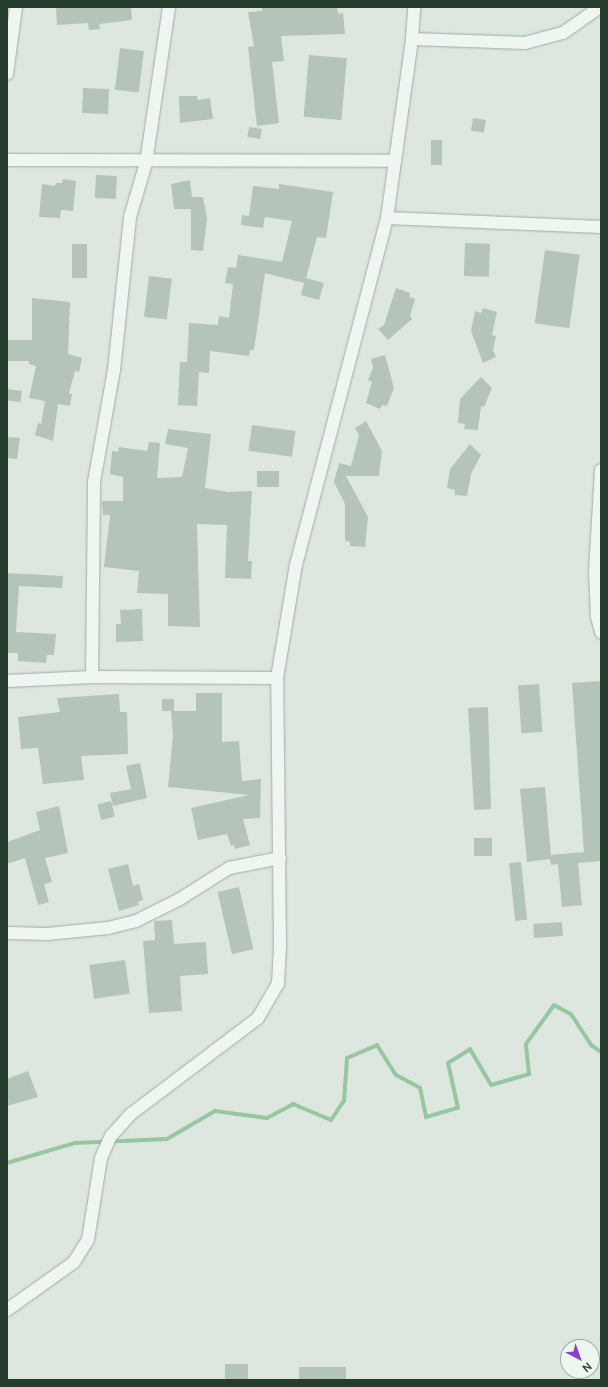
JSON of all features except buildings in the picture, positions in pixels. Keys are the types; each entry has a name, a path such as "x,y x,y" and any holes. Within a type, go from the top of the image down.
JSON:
{"street":[{"path":"7,74 16,7"},
{"path":"92,677 94,482 114,370 130,217 146,162 169,7"},
{"path":"7,1310 74,1262 88,1240 101,1158 111,1136 131,1114 258,1018 278,984 280,858 277,678 296,565 386,218 412,39 414,7"},
{"path":"412,39 525,43 563,33 600,7"},
{"path":"7,160 146,162 395,161"},
{"path":"386,218 601,227"},
{"path":"601,470 595,571 597,617 601,632"},
{"path":"7,682 92,677 277,678"},
{"path":"7,934 47,934 108,928 136,921 180,899 229,868 280,858"}],"waterway":[{"path":"7,1163 75,1143 167,1139 215,1111 267,1118 293,1104 331,1120 344,1101 347,1058 377,1045 396,1075 420,1088 426,1117 458,1108 448,1063 470,1049 491,1085 529,1074 526,1044 554,1005 571,1014 591,1045 601,1052"}]}
